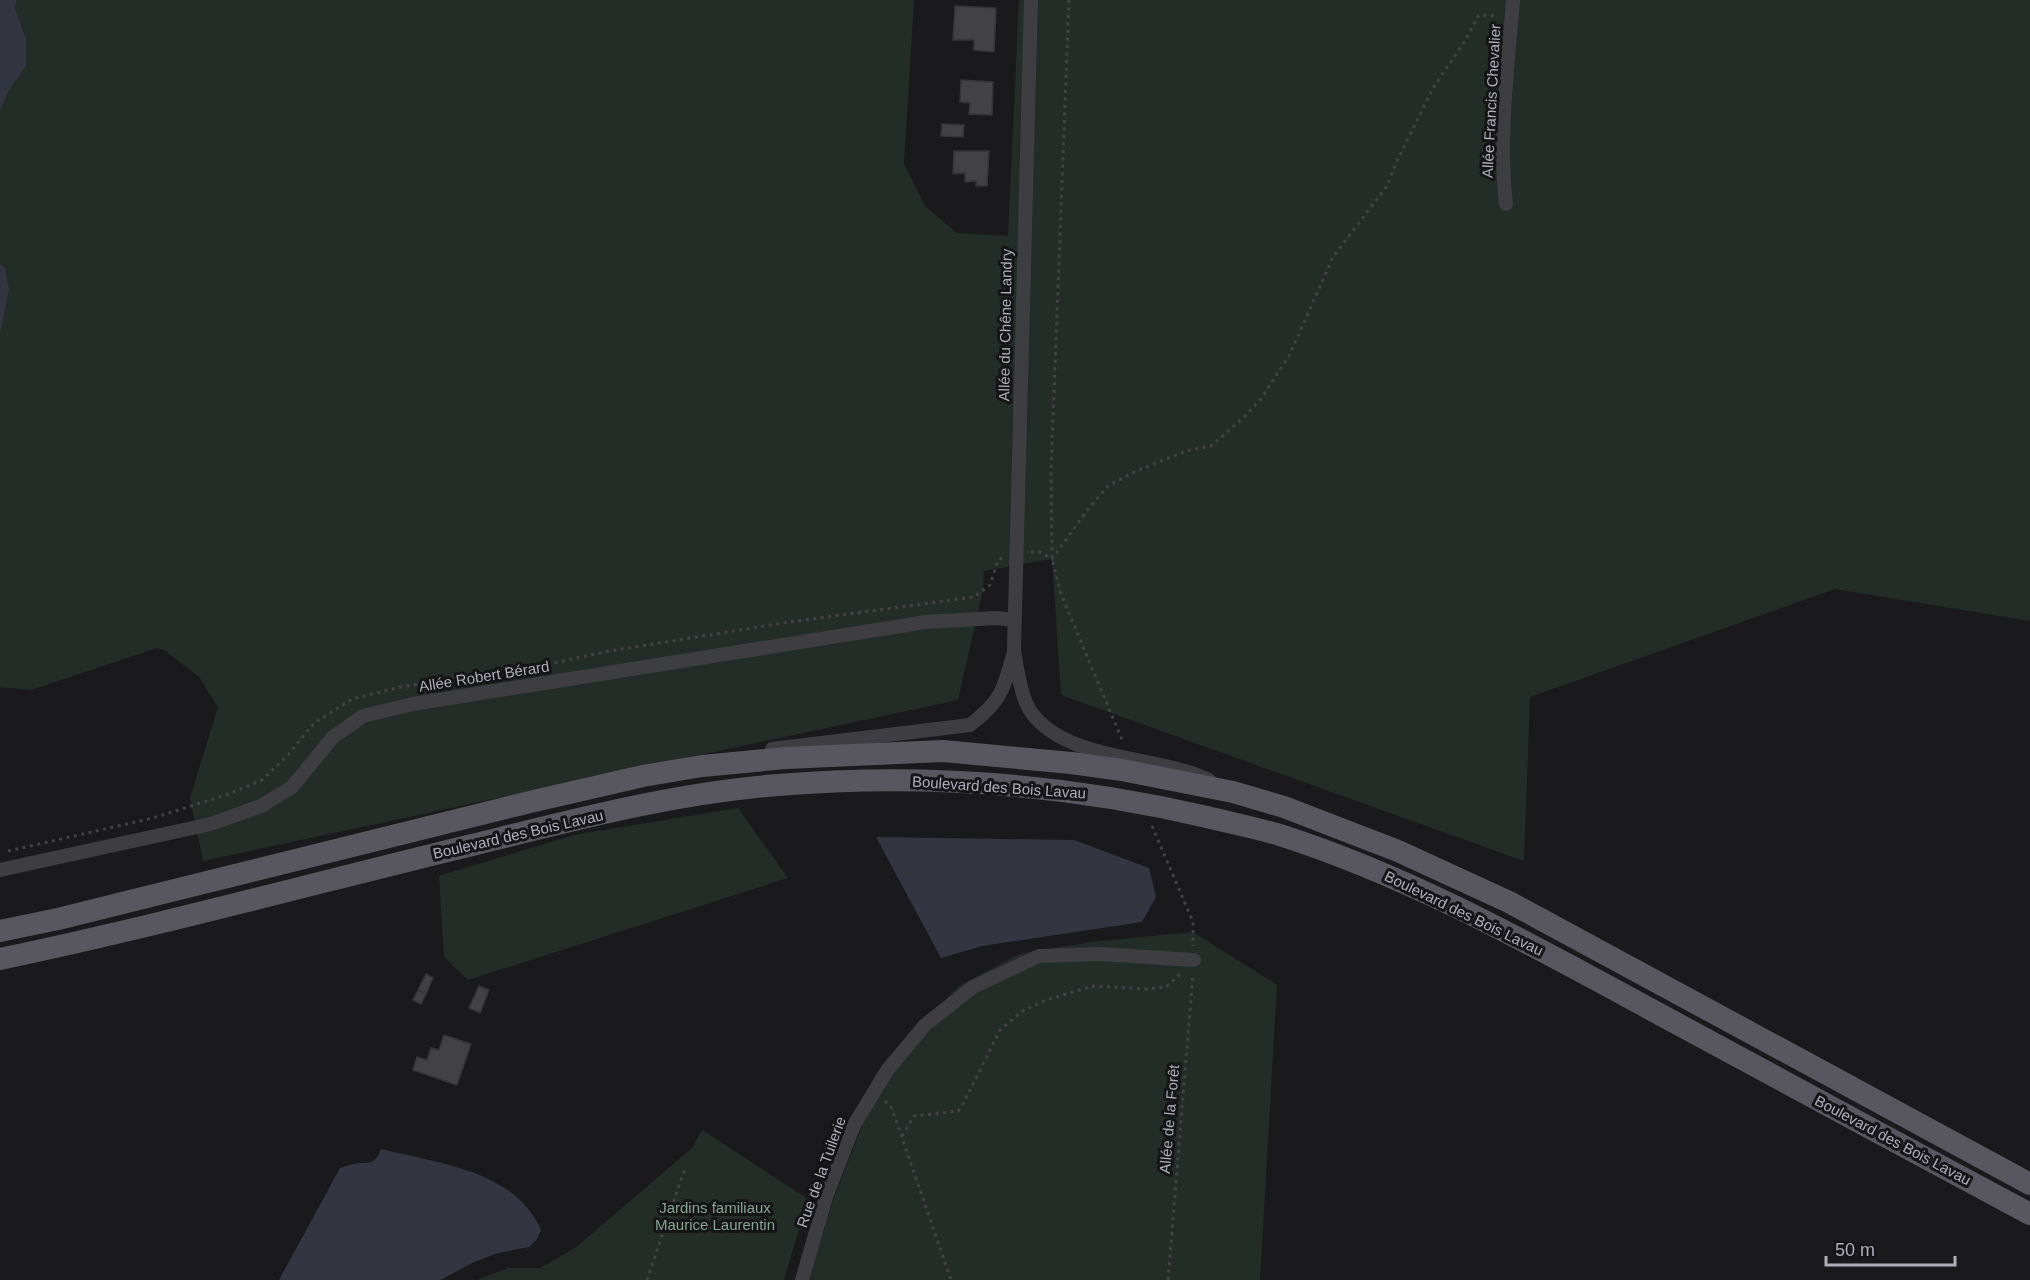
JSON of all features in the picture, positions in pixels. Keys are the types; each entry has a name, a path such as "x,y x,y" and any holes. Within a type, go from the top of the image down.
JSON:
{"main road":[{"name":"Boulevard des Bois Lavau","path":"0,931 58,920 643,776 702,766 786,758 943,751 1011,756 1112,769 1233,792 1284,807 1398,851 1500,897 2030,1184"},
{"name":"Boulevard des Bois Lavau","path":"0,959 198,914 569,821 662,801 776,785 876,780 948,780 1075,791 1176,810 1276,834 1391,877 1442,899 2030,1214"}],"street":[{"name":"Allée du Chêne Landry","path":"1031,0 1014,650 1018,676 1030,711 1046,728 1081,747 1191,772 1233,792"},
{"name":"Allée Francis Chevalier","path":"1506,204 1502,175 1514,0"},
{"name":"Allée Robert Bérard","path":"0,870 211,824 261,806 292,787 333,737 363,716 413,704 926,622 996,618 1015,620"},
{"name":"Allée du Chêne Landry","path":"702,766 747,751 970,725 988,711 1000,697 1014,650"},
{"name":"Rue de la Tuilerie","path":"802,1280 826,1197 854,1125 888,1069 925,1025 973,987 1039,956 1101,954 1194,960"}],"path":[{"path":"1069,0 1051,471 1052,559 1061,594 1126,750"},
{"path":"1052,559 1089,507 1108,486 1132,473 1175,456 1210,446 1245,417 1261,399 1290,354 1333,257 1387,186 1432,88 1463,44 1479,15 1512,17"},
{"path":"1016,552 1040,552 1052,559"},
{"name":"Allée de la Forêt","path":"1150,821 1192,922 1194,960 1168,1280"},
{"path":"902,1136 914,1116 957,1111 961,1108 1000,1030 1021,1012 1044,1001 1092,986 1145,989 1166,987 1194,960"},
{"path":"875,1092 891,1107 951,1280"},
{"path":"646,1280 685,1168"}],"green space":[{"path":"0,0 914,0 904,164 925,206 957,233 1008,236 1019,0 2030,0 2030,621 1835,589 1530,697 1524,861 1061,695 1052,559 984,571 983,590 958,700 203,861 190,798 218,707 199,677 164,650 157,648 31,690 0,687"},
{"path":"738,808 788,878 468,980 444,957 439,876 574,835"},
{"path":"1193,932 1277,985 1260,1280 809,1280 833,1200 881,1078 921,1025 959,986 1019,954 1091,942"},
{"name":"Jardins familiaux Maurice Laurentin","path":"702,1130 808,1199 784,1280 477,1280 508,1268 540,1268 575,1248 692,1148"}],"shaded area":[{"path":"0,0 16,0 15,9 26,39 26,66 9,90 0,110"},
{"path":"0,264 5,268 9,290 0,333"},
{"path":"876,837 1074,840 1149,868 1156,897 1142,922 982,946 941,958"},
{"path":"381,1149 449,1165 494,1182 513,1194 529,1210 541,1230 537,1239 529,1247 498,1253 474,1262 440,1280 279,1280 340,1168 373,1161"}],"building":[{"path":"955,6 996,8 994,52 974,50 974,40 953,40"},
{"path":"961,80 993,82 992,115 969,114 970,103 960,102"},
{"path":"942,124 964,125 963,137 941,136"},
{"path":"954,151 989,151 987,186 976,186 976,181 965,182 965,173 953,174"},
{"path":"426,974 433,978 426,994 418,990"},
{"path":"479,986 489,990 480,1013 469,1008"},
{"path":"418,990 426,994 421,1004 413,1000"},
{"path":"444,1035 471,1044 457,1085 413,1070 417,1057 427,1060 431,1048 439,1050"}]}
